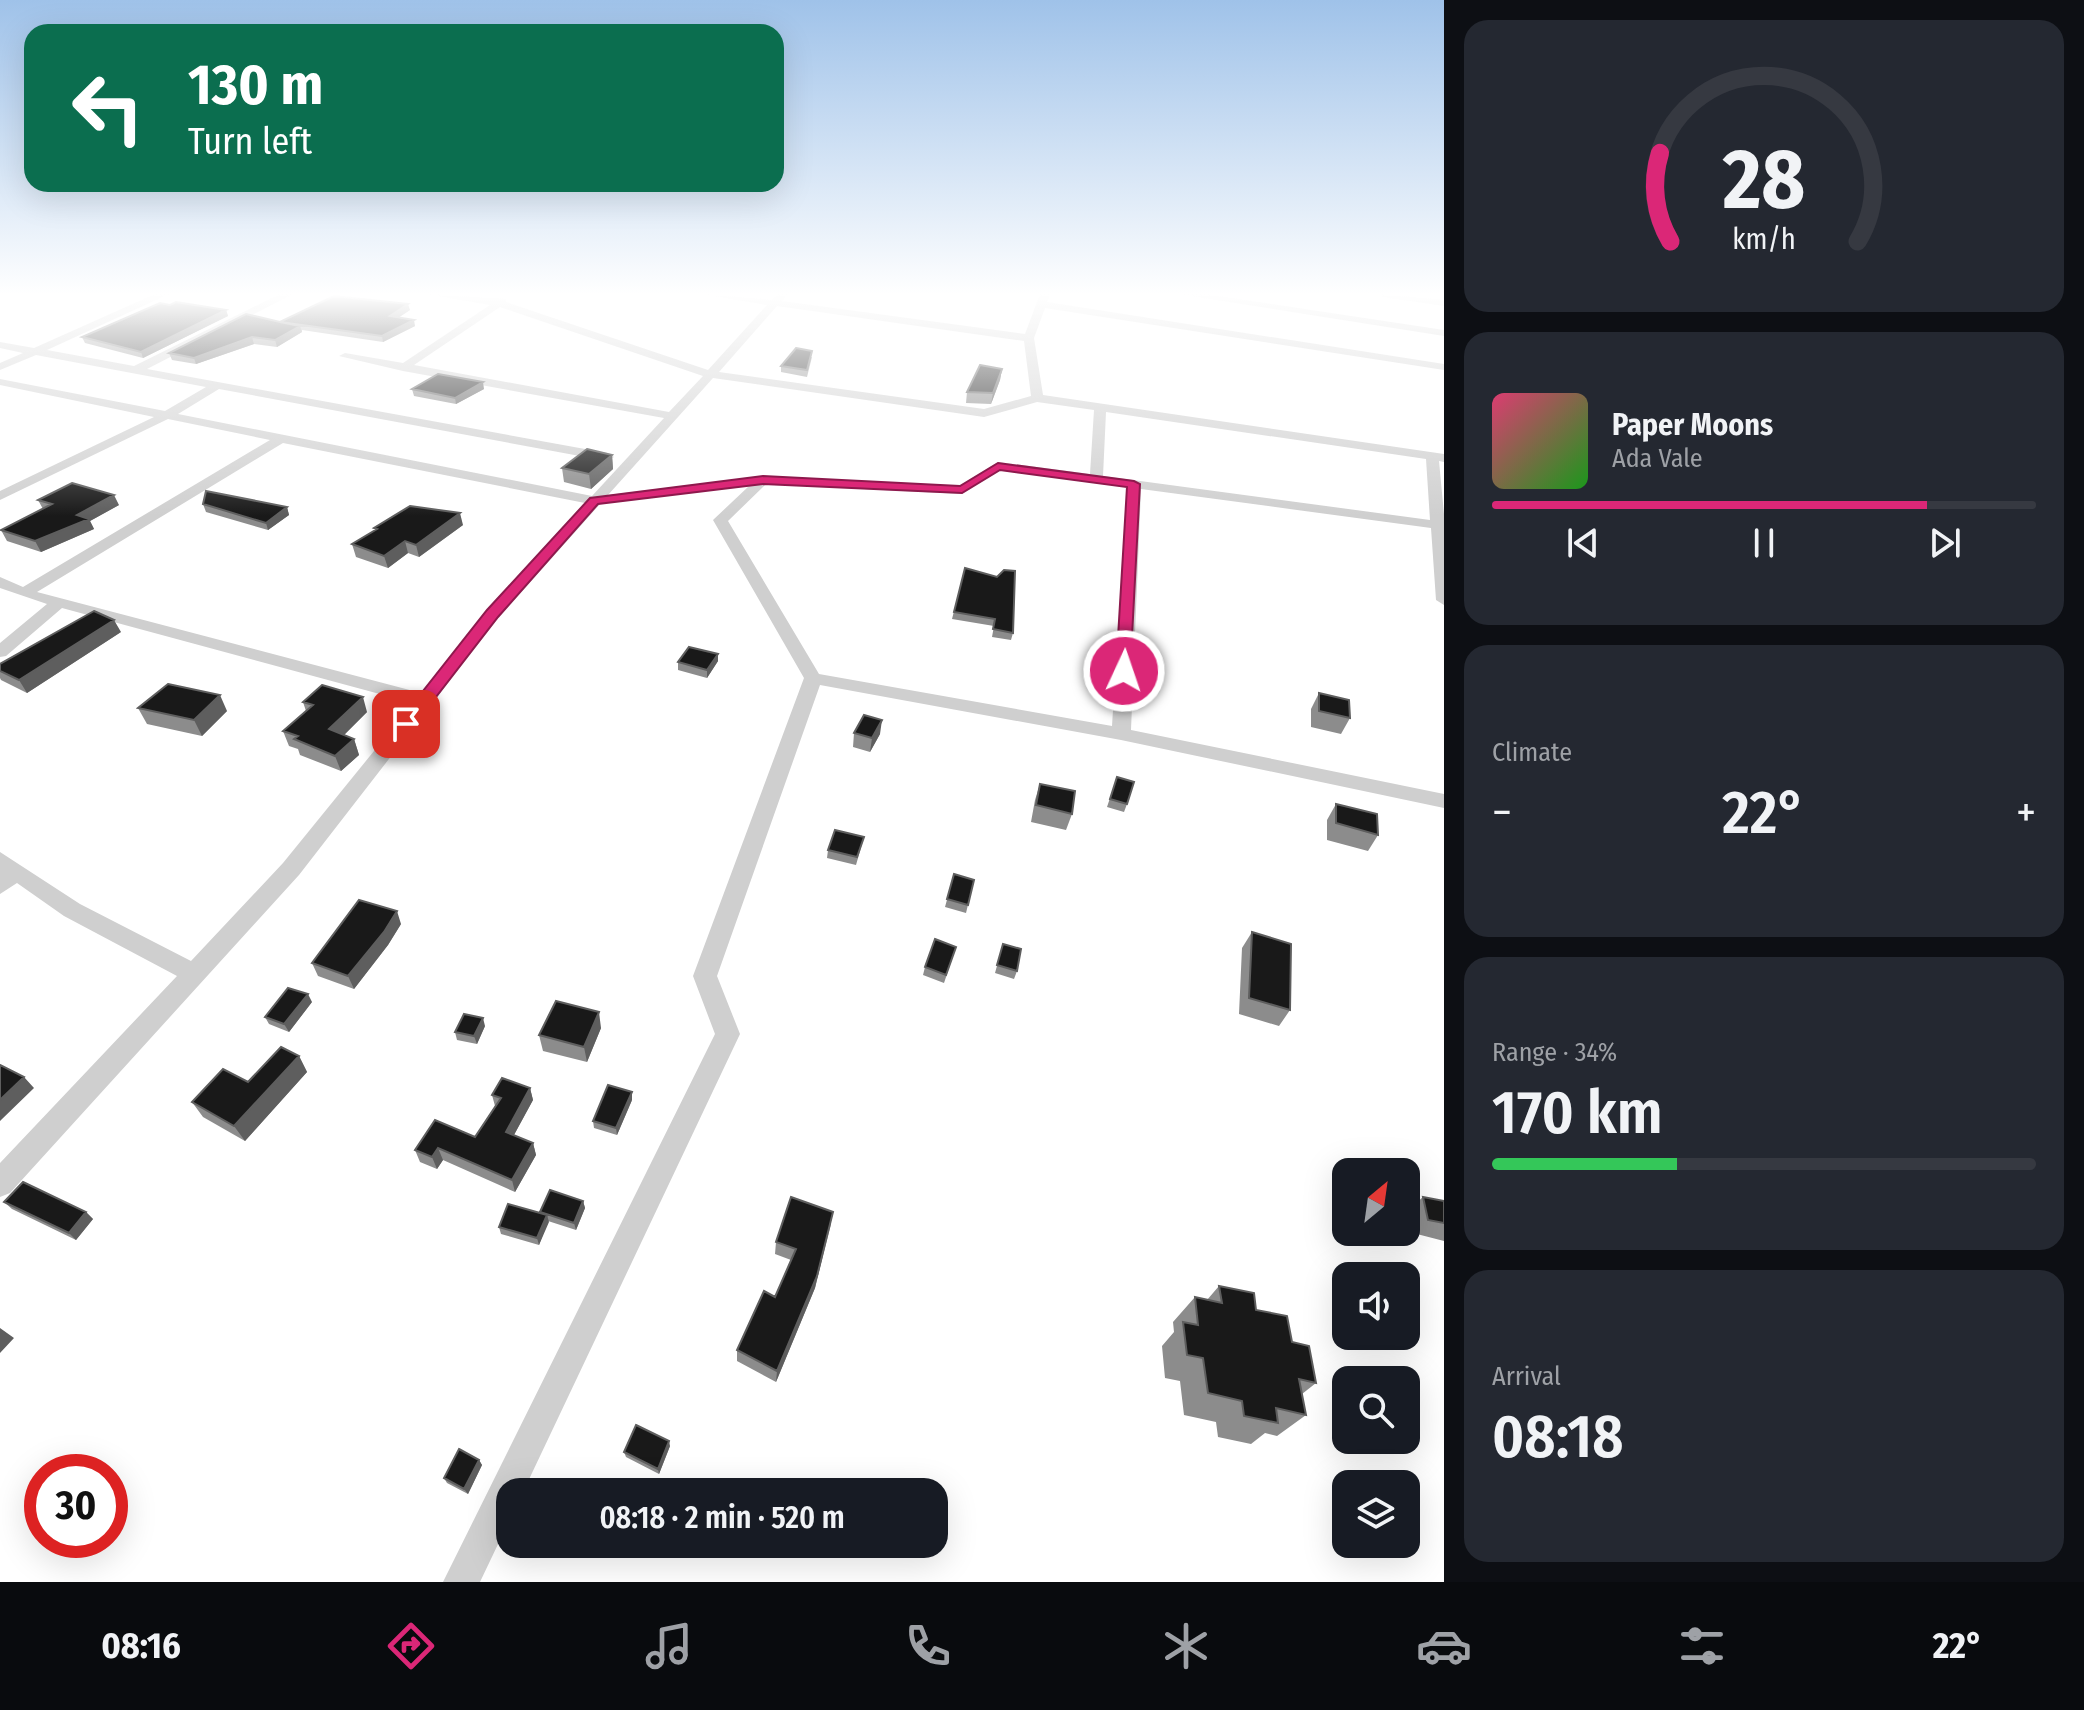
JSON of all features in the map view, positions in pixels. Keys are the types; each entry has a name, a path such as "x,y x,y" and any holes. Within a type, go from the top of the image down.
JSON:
{"street":[{"path":"123,368 630,461"},
{"path":"135,370 139,368"},
{"path":"403,368 671,416"},
{"path":"691,368 709,374 984,413 1037,398 1438,457 1438,525 1444,600"},
{"path":"0,1183 291,869 493,614 715,368"},
{"path":"1033,368 1037,398"},
{"path":"0,382 594,501 763,480 962,490 998,466 1438,525"},
{"path":"0,496 167,415 217,385"},
{"path":"1096,479 1100,407"},
{"path":"24,593 282,438"},
{"path":"763,480 720,520 813,678 1121,734 1444,801"},
{"path":"1121,734 1134,484"},
{"path":"0,582 24,593 425,700"},
{"path":"0,652 59,602"},
{"path":"461,1582 728,1034 705,976 813,678"},
{"path":"5,873 194,974"}],"building":[{"path":"979,368 1002,369 993,393 967,392"},
{"path":"438,374 483,382 455,398 412,389"},
{"path":"587,449 612,455 589,474 562,468"},
{"path":"72,483 114,495 77,515 89,519 35,541 1,530 52,504 38,500"},
{"path":"206,491 287,507 266,523 203,504"},
{"path":"410,506 460,513 416,545 405,541 384,556 352,544 377,529 374,528"},
{"path":"965,568 997,577 1004,570 1015,571 1013,633 993,629 995,619 954,612"},
{"path":"94,611 114,620 19,680 0,671 0,664"},
{"path":"689,647 718,654 707,670 678,662"},
{"path":"168,684 220,695 194,720 138,708"},
{"path":"322,685 363,697 329,729 354,739 335,756 294,739 298,736 283,731 313,705 303,702"},
{"path":"1319,693 1349,700 1350,718 1319,711"},
{"path":"864,715 882,720 872,738 854,733"},
{"path":"1117,777 1134,782 1127,804 1110,799"},
{"path":"1040,784 1075,791 1072,814 1036,805"},
{"path":"1336,804 1377,814 1378,835 1336,823"},
{"path":"835,830 864,837 857,857 828,850"},
{"path":"954,874 974,880 968,905 947,899"},
{"path":"359,900 397,911 348,976 312,963"},
{"path":"1252,932 1291,944 1290,1010 1249,998"},
{"path":"935,939 956,947 946,975 925,967"},
{"path":"1003,944 1021,949 1017,971 997,965"},
{"path":"288,988 308,994 284,1024 265,1017"},
{"path":"556,1001 599,1012 584,1047 539,1035"},
{"path":"464,1014 483,1018 474,1036 455,1032"},
{"path":"281,1047 299,1056 234,1126 192,1102 223,1069 248,1082"},
{"path":"0,1065 24,1077 0,1100"},
{"path":"502,1078 530,1088 506,1132 533,1143 512,1180 438,1148 432,1157 415,1150 435,1120 475,1137 501,1098 492,1095"},
{"path":"608,1085 632,1092 616,1128 593,1121"},
{"path":"23,1182 86,1212 69,1233 4,1202"},
{"path":"550,1190 583,1201 574,1223 540,1212"},
{"path":"791,1197 833,1212 817,1276 777,1371 737,1350 764,1291 775,1297 796,1249 776,1242"},
{"path":"1423,1197 1444,1201 1444,1223 1428,1220"},
{"path":"508,1204 547,1215 537,1238 499,1227"},
{"path":"1219,1286 1254,1293 1256,1310 1287,1316 1292,1342 1309,1346 1316,1383 1299,1379 1306,1415 1276,1408 1278,1423 1244,1416 1242,1401 1208,1393 1203,1358 1187,1355 1183,1322 1198,1325 1195,1297 1222,1303"},
{"path":"636,1425 669,1441 658,1469 624,1452"},
{"path":"459,1449 479,1460 464,1489 444,1478"}],"route":[{"path":"406,724 493,614 594,501 763,480 962,490 998,466 1134,484 1124,671"}]}
